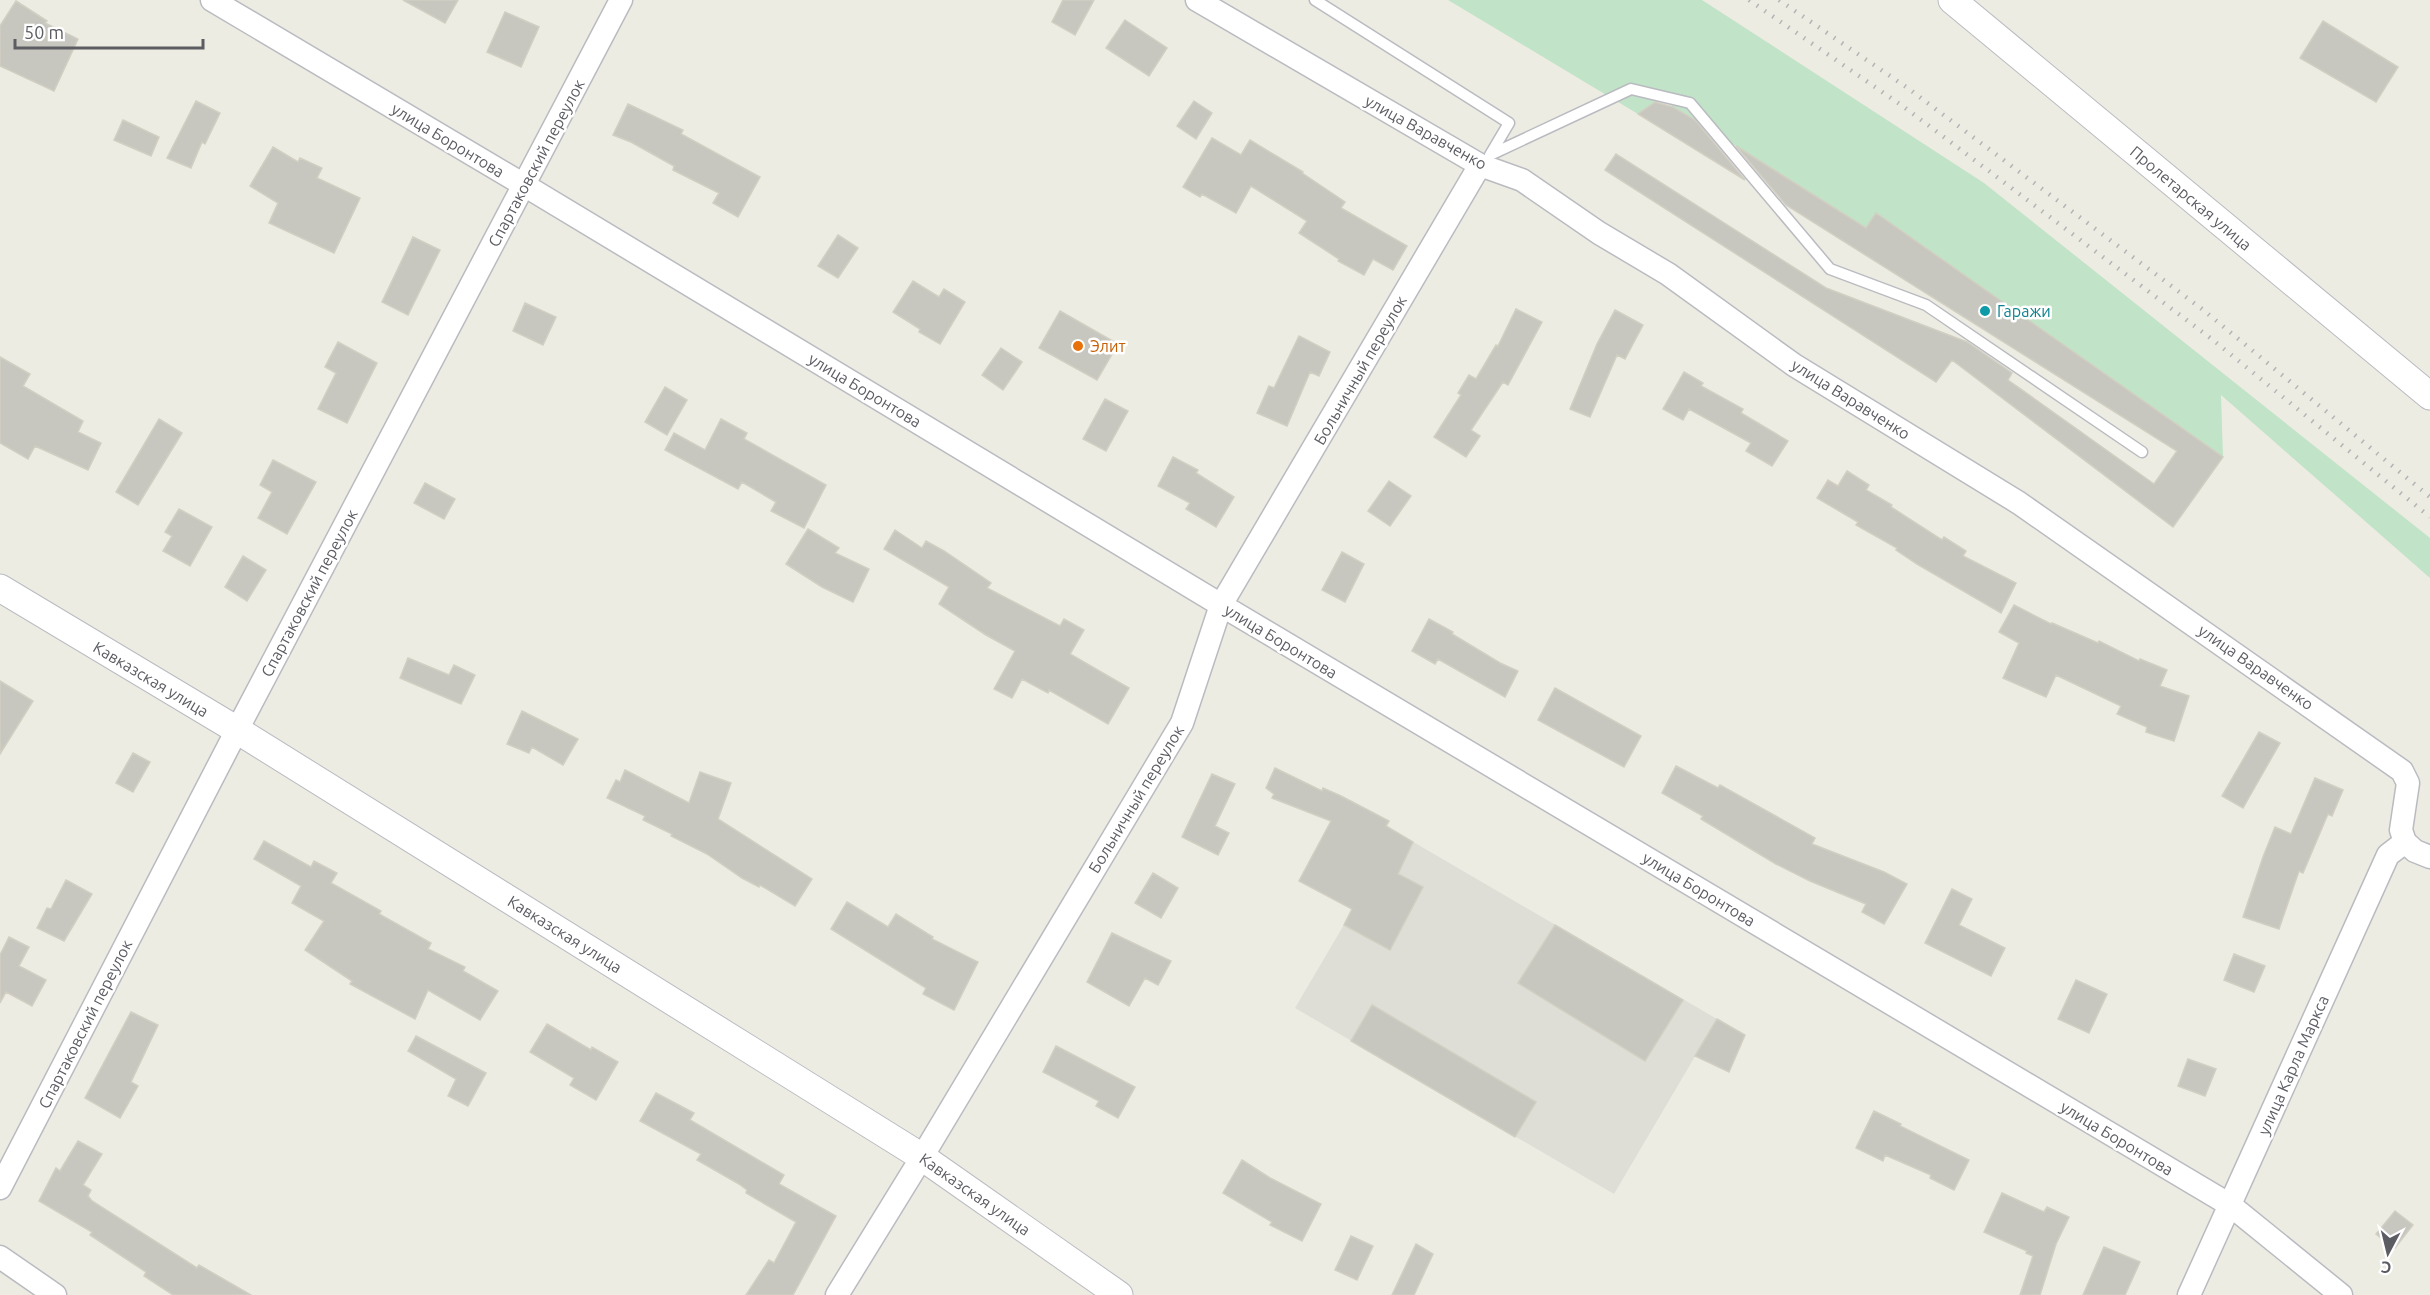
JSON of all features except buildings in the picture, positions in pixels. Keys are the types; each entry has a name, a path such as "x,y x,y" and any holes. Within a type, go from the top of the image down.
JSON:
{"street":[{"name":"улица Боронтова","path":"212,0 1221,605 2230,1205 2341,1295"},
{"name":"Спартаковский переулок","path":"0,1188 237,730 621,0"},
{"name":"улица Варавченко","path":"1197,0 1522,180 1599,233 1668,274 1794,365 2019,503 2402,771 2408,783 2401,830 2405,842"},
{"name":"Пролетарская улица","path":"1952,0 2430,394"},
{"name":"Больничный переулок","path":"837,1295 1182,723 1221,605 1485,160"},
{"name":"Кавказская улица","path":"0,588 237,730 922,1157 1119,1295"},
{"path":"2405,842 2415,851 2430,857"},
{"name":"улица Карла Маркса","path":"2188,1295 2388,855 2405,842"},
{"path":"0,1257 55,1295"}],"lane":[{"path":"1315,0 1509,123 1485,160"},
{"path":"1485,160 1631,89 1690,102 1830,269 1926,305 2142,452"}],"shaded area":[{"path":"1398,833 1717,1019 1614,1194 1295,1008"}],"green space":[{"path":"1448,0 1702,0 1984,183 2430,538 2430,578 2221,395 2223,457 1876,213 1866,228 1661,99 1638,114"}],"railway":[{"path":"1749,0 1904,107 2213,340 2430,517"},
{"path":"1779,0 1909,89 2202,309 2430,497"}],"place":[{"name":"Гаражи","path":"1985,311"},
{"name":"Элит","path":"1078,346"}]}
